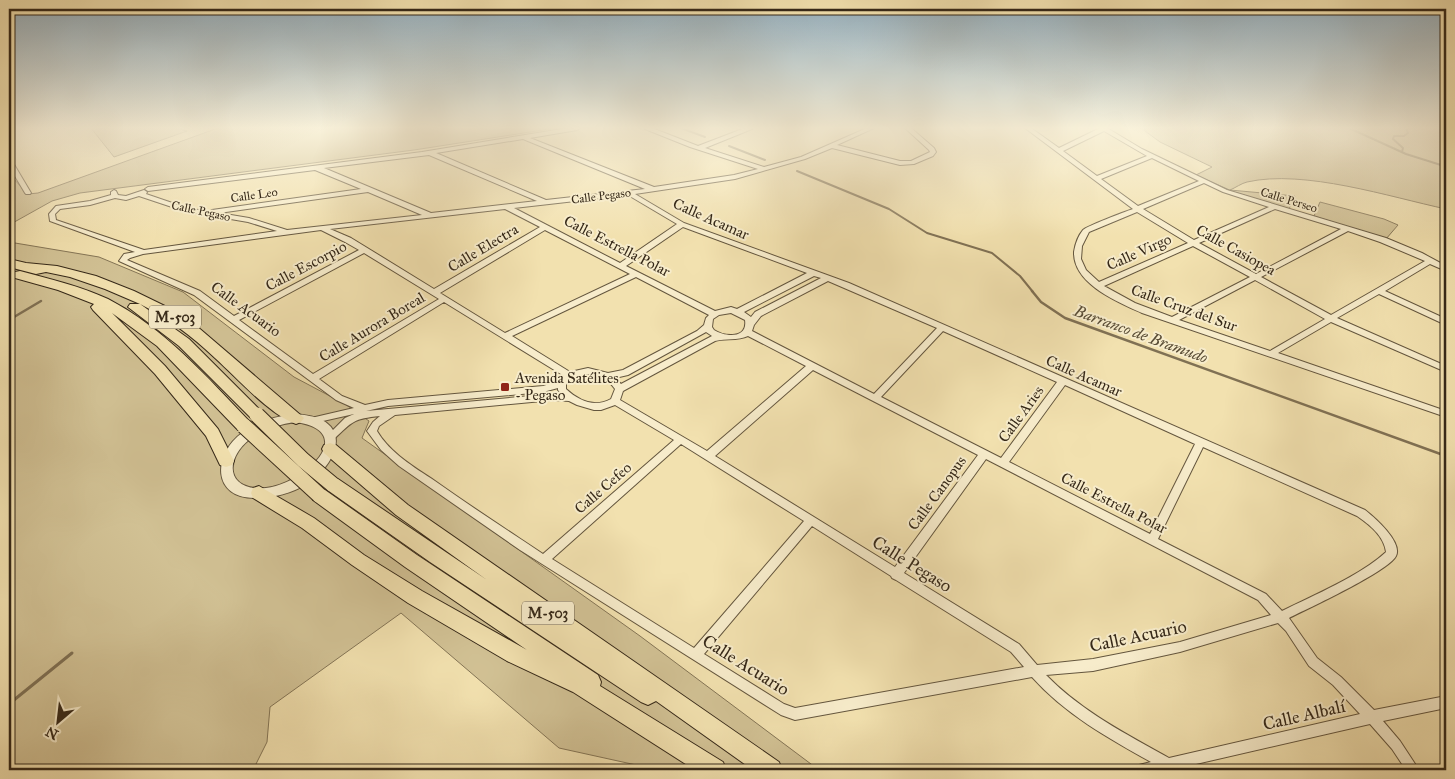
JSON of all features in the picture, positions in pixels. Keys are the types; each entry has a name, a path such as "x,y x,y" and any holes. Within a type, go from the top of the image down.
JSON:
{"highway":[{"name":"M-503","path":"9,263 76,281 114,295 152,316 194,353 303,460 325,489 706,731 759,770"},
{"name":"M-503","path":"27,267 57,270 82,277 160,309 195,332 279,407 296,418"},
{"name":"M-503","path":"9,272 50,283 103,302 138,323 180,360 244,426 460,595 722,770"},
{"name":"M-503","path":"50,283 94,304 107,313 160,370 212,433 226,462"},
{"name":"M-503","path":"331,443 402,510 771,770"},
{"path":"259,494 308,523 358,560 415,597 514,654 580,685 715,770"}],"street":[{"path":"10,164 28,193"},
{"path":"287,232 143,252 58,224 53,221 52,214 58,207 90,204 115,193 126,198 140,194 148,187 344,164"},
{"path":"456,164 544,202"},
{"path":"590,164 654,190"},
{"path":"751,164 766,169"},
{"name":"Calle Pegaso","path":"140,194 202,214 249,220 287,232 654,190 735,177 780,164"},
{"name":"Calle Casiopea","path":"1077,164 1140,210 1194,243 1332,319 1446,369"},
{"path":"1096,179 1132,164"},
{"name":"Calle Perseo","path":"1169,164 1234,195 1392,244 1446,269"},
{"path":"316,168 430,215"},
{"name":"Calle Cruz del Sur","path":"1204,181 1140,210 1096,225 1086,231 1079,240 1076,252 1079,264 1097,286 1121,300 1173,320 1446,414"},
{"name":"Calle Leo","path":"202,214 368,190"},
{"name":"Calle Acamar","path":"629,193 682,224 828,278 1361,513 1372,521 1392,546 1392,554 1382,563 1339,588 1280,617"},
{"name":"Calle Estrella Polar","path":"506,207 714,314"},
{"name":"Calle Virgo","path":"1097,286 1274,207"},
{"path":"620,266 682,224"},
{"name":"Calle Electra","path":"434,293 545,227"},
{"path":"322,228 365,250 569,375"},
{"path":"1173,320 1348,229"},
{"name":"Calle Escorpio","path":"234,320 365,250"},
{"name":"Calle Acuario","path":"143,252 127,256 123,261 182,285 234,320 339,398 363,408"},
{"path":"1272,353 1430,260"},
{"path":"738,312 813,273"},
{"path":"505,336 636,274"},
{"path":"749,328 745,315 738,312 722,311 708,319 707,327 700,334 625,373 608,376 588,371 569,375 562,383 543,389 363,408 314,420 296,418 279,420 261,426 245,436 233,448 226,462 225,474 231,484 248,492 259,494 278,491 296,484 312,474 324,462 339,427 356,417 548,398 570,398 594,407 616,401 619,389 712,339 719,337 737,338 749,328 758,314 828,278"},
{"path":"1379,291 1446,322"},
{"name":"Calle Aurora Boreal","path":"313,378 444,299"},
{"path":"707,327 710,332 719,337"},
{"name":"Calle Estrella Polar","path":"749,328 812,366 1262,597 1290,627 1313,662 1336,681 1372,717 1396,745 1413,770"},
{"path":"875,398 942,328"},
{"path":"708,456 812,366"},
{"path":"608,376 619,389"},
{"name":"Calle Aries","path":"1002,464 1063,381"},
{"path":"562,383 562,390 570,398"},
{"name":"Calle Pegaso","path":"616,401 708,456 1015,648 1034,671 1064,700 1110,731 1174,768"},
{"name":"Calle Acuario","path":"394,412 376,424 372,431 377,440 467,509 781,709 795,714 1034,671 1093,664 1180,647 1280,617"},
{"path":"314,420 328,430 331,443"},
{"name":"Calle Cefeo","path":"545,559 680,440"},
{"path":"1152,541 1201,442"},
{"name":"Calle Canopus","path":"896,575 984,454"},
{"path":"696,654 810,521"},
{"name":"Calle Albalí","path":"1174,768 1372,717 1446,702"},
{"path":"1144,770 1174,768"}],"shaded area":[{"path":"117,164 303,164 80,193 52,201 9,225 9,174 28,194 38,193"},
{"path":"1206,164 1446,164 1446,209 1347,186 1294,179 1270,179 1247,182 1230,190 1295,196 1289,209 1234,192 1196,175 1212,167"},
{"path":"1320,202 1384,219 1398,225 1386,239 1314,216"},
{"path":"9,242 99,257 183,292 294,377 345,404 369,421 362,438 640,636 819,770 659,770 559,748 401,613 270,707 267,742 255,770 9,770"}],"waterway":[{"path":"1439,164 1446,170"},
{"name":"Barranco de Bramudo","path":"797,171 889,209 927,233 992,253 1020,276 1033,292"},
{"name":"Barranco de Bramudo","path":"1032,291 1041,302 1065,318 1446,456"},
{"path":"9,320 41,301"},
{"path":"9,704 72,653"}],"place":[{"name":"Avenida Satélites - Pegaso","path":"505,387"}]}
